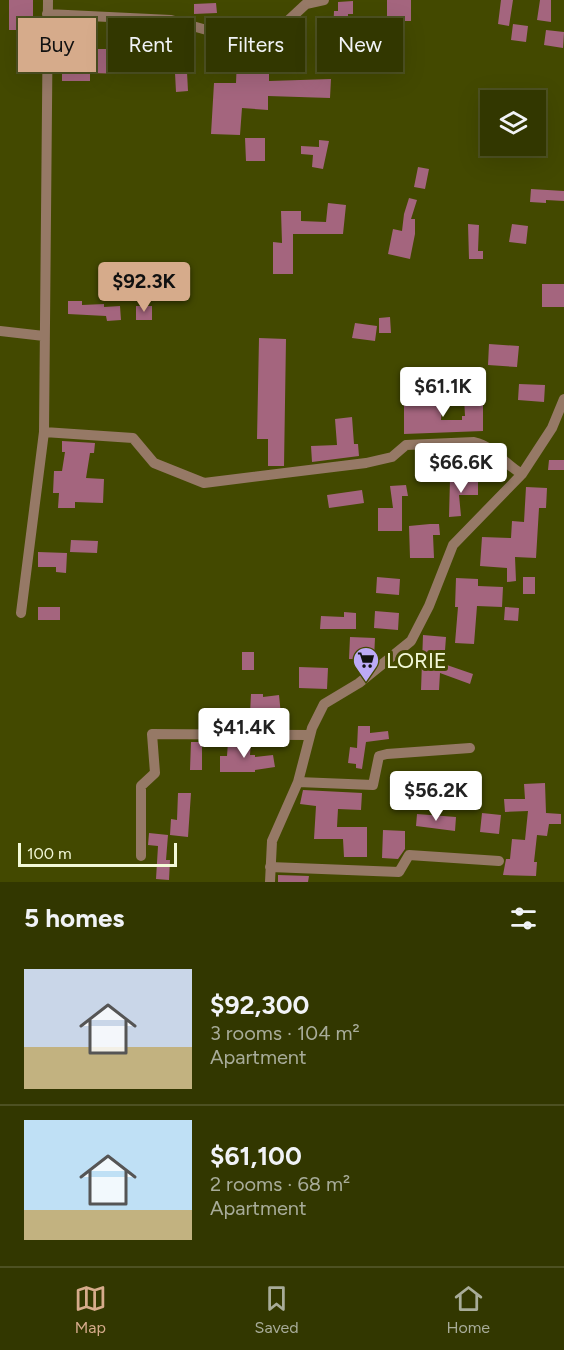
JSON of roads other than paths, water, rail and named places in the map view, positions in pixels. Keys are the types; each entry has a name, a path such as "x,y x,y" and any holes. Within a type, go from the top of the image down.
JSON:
{"street":[{"path":"21,613 44,432 48,0"},
{"path":"47,14 171,20 221,34 278,30 306,4 324,0"},
{"path":"0,331 44,336"},
{"path":"270,882 272,841 298,782 310,735 324,704 359,683 411,641 429,606 453,545 522,474 552,428 564,399"},
{"path":"44,432 133,438 154,463 204,483 366,463 392,457 406,445 474,442 484,444 522,474"},
{"path":"141,856 141,786 155,773 152,734 310,735"},
{"path":"298,782 373,785 379,756 470,748"},
{"path":"270,867 399,872 409,855 499,861"}],"place":[{"name":"LORIE","path":"366,683"}]}
